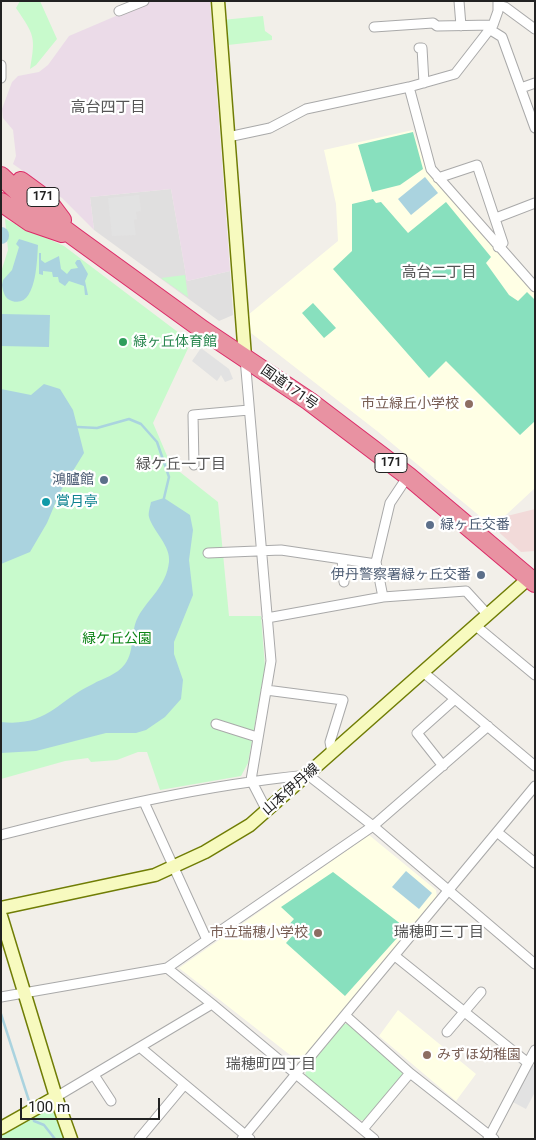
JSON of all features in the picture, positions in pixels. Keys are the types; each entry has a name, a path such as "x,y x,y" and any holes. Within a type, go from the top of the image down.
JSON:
{"highway":[{"name":"171","path":"1,166 47,200 76,238"},
{"name":"国道171号","path":"1,176 33,206 76,238 203,330 302,396 408,476 533,577"},
{"name":"国道171号","path":"1,189 33,206"},
{"name":"171","path":"1,202 30,222 76,238"}],"main road":[{"path":"218,1 245,357"},
{"name":"山本伊丹線","path":"1,908 135,881 175,867 250,825 533,577"},
{"path":"1,916 56,1097 71,1139"},
{"path":"1,1128 56,1097"}],"street":[{"path":"119,11 144,1"},
{"path":"459,1 461,26"},
{"path":"228,136 270,128 306,109 408,87 455,74 491,27 498,3 535,29"},
{"path":"374,26 433,23 437,26 491,27 502,37 535,128"},
{"path":"422,48 424,82"},
{"path":"1,65 1,78"},
{"path":"521,88 535,83"},
{"path":"408,87 431,169 535,287"},
{"path":"438,178 477,165 503,243 498,247"},
{"path":"496,218 535,203"},
{"path":"245,357 271,662 251,780 267,811"},
{"path":"194,465 193,415 250,410"},
{"path":"384,597 376,564 390,503 408,476"},
{"path":"208,553 281,550 376,564"},
{"path":"342,559 344,582"},
{"path":"267,618 384,597 466,591 488,616"},
{"path":"476,626 535,675"},
{"path":"423,672 535,766"},
{"path":"266,690 343,700 330,742 332,753"},
{"path":"443,766 417,733 455,699"},
{"path":"216,724 257,737"},
{"path":"1,997 167,968 373,826 488,726"},
{"path":"1,835 103,809 251,780 308,775 373,826 535,964"},
{"path":"141,1048 246,1137 535,786"},
{"path":"144,802 207,940"},
{"path":"497,832 535,863"},
{"path":"395,956 528,1063"},
{"path":"167,968 374,1139"},
{"path":"447,1032 481,992"},
{"path":"56,1097 212,1004"},
{"path":"346,1016 410,1073 491,1138 535,1050"},
{"path":"364,1129 410,1073"},
{"path":"94,1075 111,1101"},
{"path":"139,1139 184,1085"}],"shaded area":[{"path":"151,1 210,1 230,271 187,281 171,189 90,197 94,230 62,198 13,164 16,156 13,130 3,118 2,109 12,82 18,76 39,72 48,65 69,36"},
{"path":"413,130 427,171 535,291 535,488 493,527 377,431 251,333 248,315 338,241 336,204 324,150"},
{"path":"171,189 187,281 230,271 233,315 219,321 94,230 90,197"},
{"path":"139,195 141,211 136,212 137,219 134,220 136,235 112,236 108,198"},
{"path":"201,348 229,369 233,379 225,382 221,375 217,381 192,361"},
{"path":"535,509 535,551 521,552 493,527 503,517"},
{"name":"市立瑞穂小学校","path":"369,835 436,890 437,898 299,1062 179,968"},
{"name":"みずほ幼稚園","path":"398,1010 476,1074 456,1101 379,1036"},
{"path":"530,1064 535,1066 535,1092 526,1109 511,1101"}],"green space":[{"path":"20,1 40,1 57,39 36,65 30,69 33,42 27,24 16,8"},
{"path":"263,16 265,31 272,36 272,40 228,45 224,42 222,20"},
{"path":"413,132 423,169 400,185 372,192 358,145"},
{"path":"373,199 376,203 381,202 408,233 446,202 491,257 486,263 509,295 518,301 527,292 535,300 535,421 520,435 446,361 429,378 333,269 352,251 352,204"},
{"name":"緑ケ丘公園","path":"5,219 64,246 191,342 153,423 171,465 218,502 229,616 261,616 265,667 248,763 241,776 160,790 147,752 138,752 117,760 91,762 88,758 65,761 1,779 1,272 8,250"},
{"path":"185,275 188,297 161,278"},
{"path":"313,303 336,328 324,338 302,313"},
{"path":"333,872 406,928 345,996 286,943 294,934 286,928 294,919 281,907"},
{"path":"344,1024 350,1024 406,1073 367,1121 360,1120 305,1077 306,1070"},
{"path":"48,1107 61,1121 68,1139 1,1139 1,1132"}],"water":[{"path":"425,177 438,193 411,215 398,199"},
{"path":"19,239 38,245 36,271 31,290 26,297 20,301 12,301 6,297 2,285 3,280 12,270 19,247 16,244"},
{"path":"39,253 41,253 41,260 45,263 59,256 61,269 67,274 71,269 78,268 75,263 77,260 80,260 88,274 85,281 88,295 85,295 84,286 69,281 65,286 59,282 58,277 53,277 52,272 43,271 43,275 39,274"},
{"path":"1,314 50,315 49,347 1,346"},
{"path":"44,384 60,389 73,410 84,453 60,492 47,523 30,552 1,564 1,389 31,395"},
{"path":"164,498 190,515 193,530 189,560 193,595 174,642 174,654 183,680 181,699 165,717 146,730 136,733 106,733 36,751 1,753 1,722 30,721 41,717 81,691 114,674 125,664 130,653 138,617 161,585 167,571 169,556 165,544 151,522 149,515 151,502"},
{"path":"406,871 432,893 419,909 392,887"}],"waterway":[{"path":"78,427 97,428 129,419 141,424 157,442 169,477 164,498"},
{"path":"1,1014 31,1107"},
{"path":"33,1115 34,1121 44,1125 55,1139"}],"place":[{"name":"緑ヶ丘体育館","path":"123,342"},
{"name":"市立緑丘小学校","path":"469,404"},
{"name":"鴻臚館","path":"104,480"},
{"name":"賞月亭","path":"46,502"},
{"name":"緑ヶ丘交番","path":"430,525"},
{"name":"伊丹警察署緑ヶ丘交番","path":"481,575"},
{"name":"市立瑞穂小学校","path":"318,933"},
{"name":"みずほ幼稚園","path":"427,1055"}],"district":[{"name":"高台四丁目","path":"108,108"},
{"name":"高台二丁目","path":"439,273"},
{"name":"緑ケ丘一丁目","path":"181,465"},
{"name":"瑞穂町三丁目","path":"439,933"},
{"name":"瑞穂町四丁目","path":"271,1065"}]}
